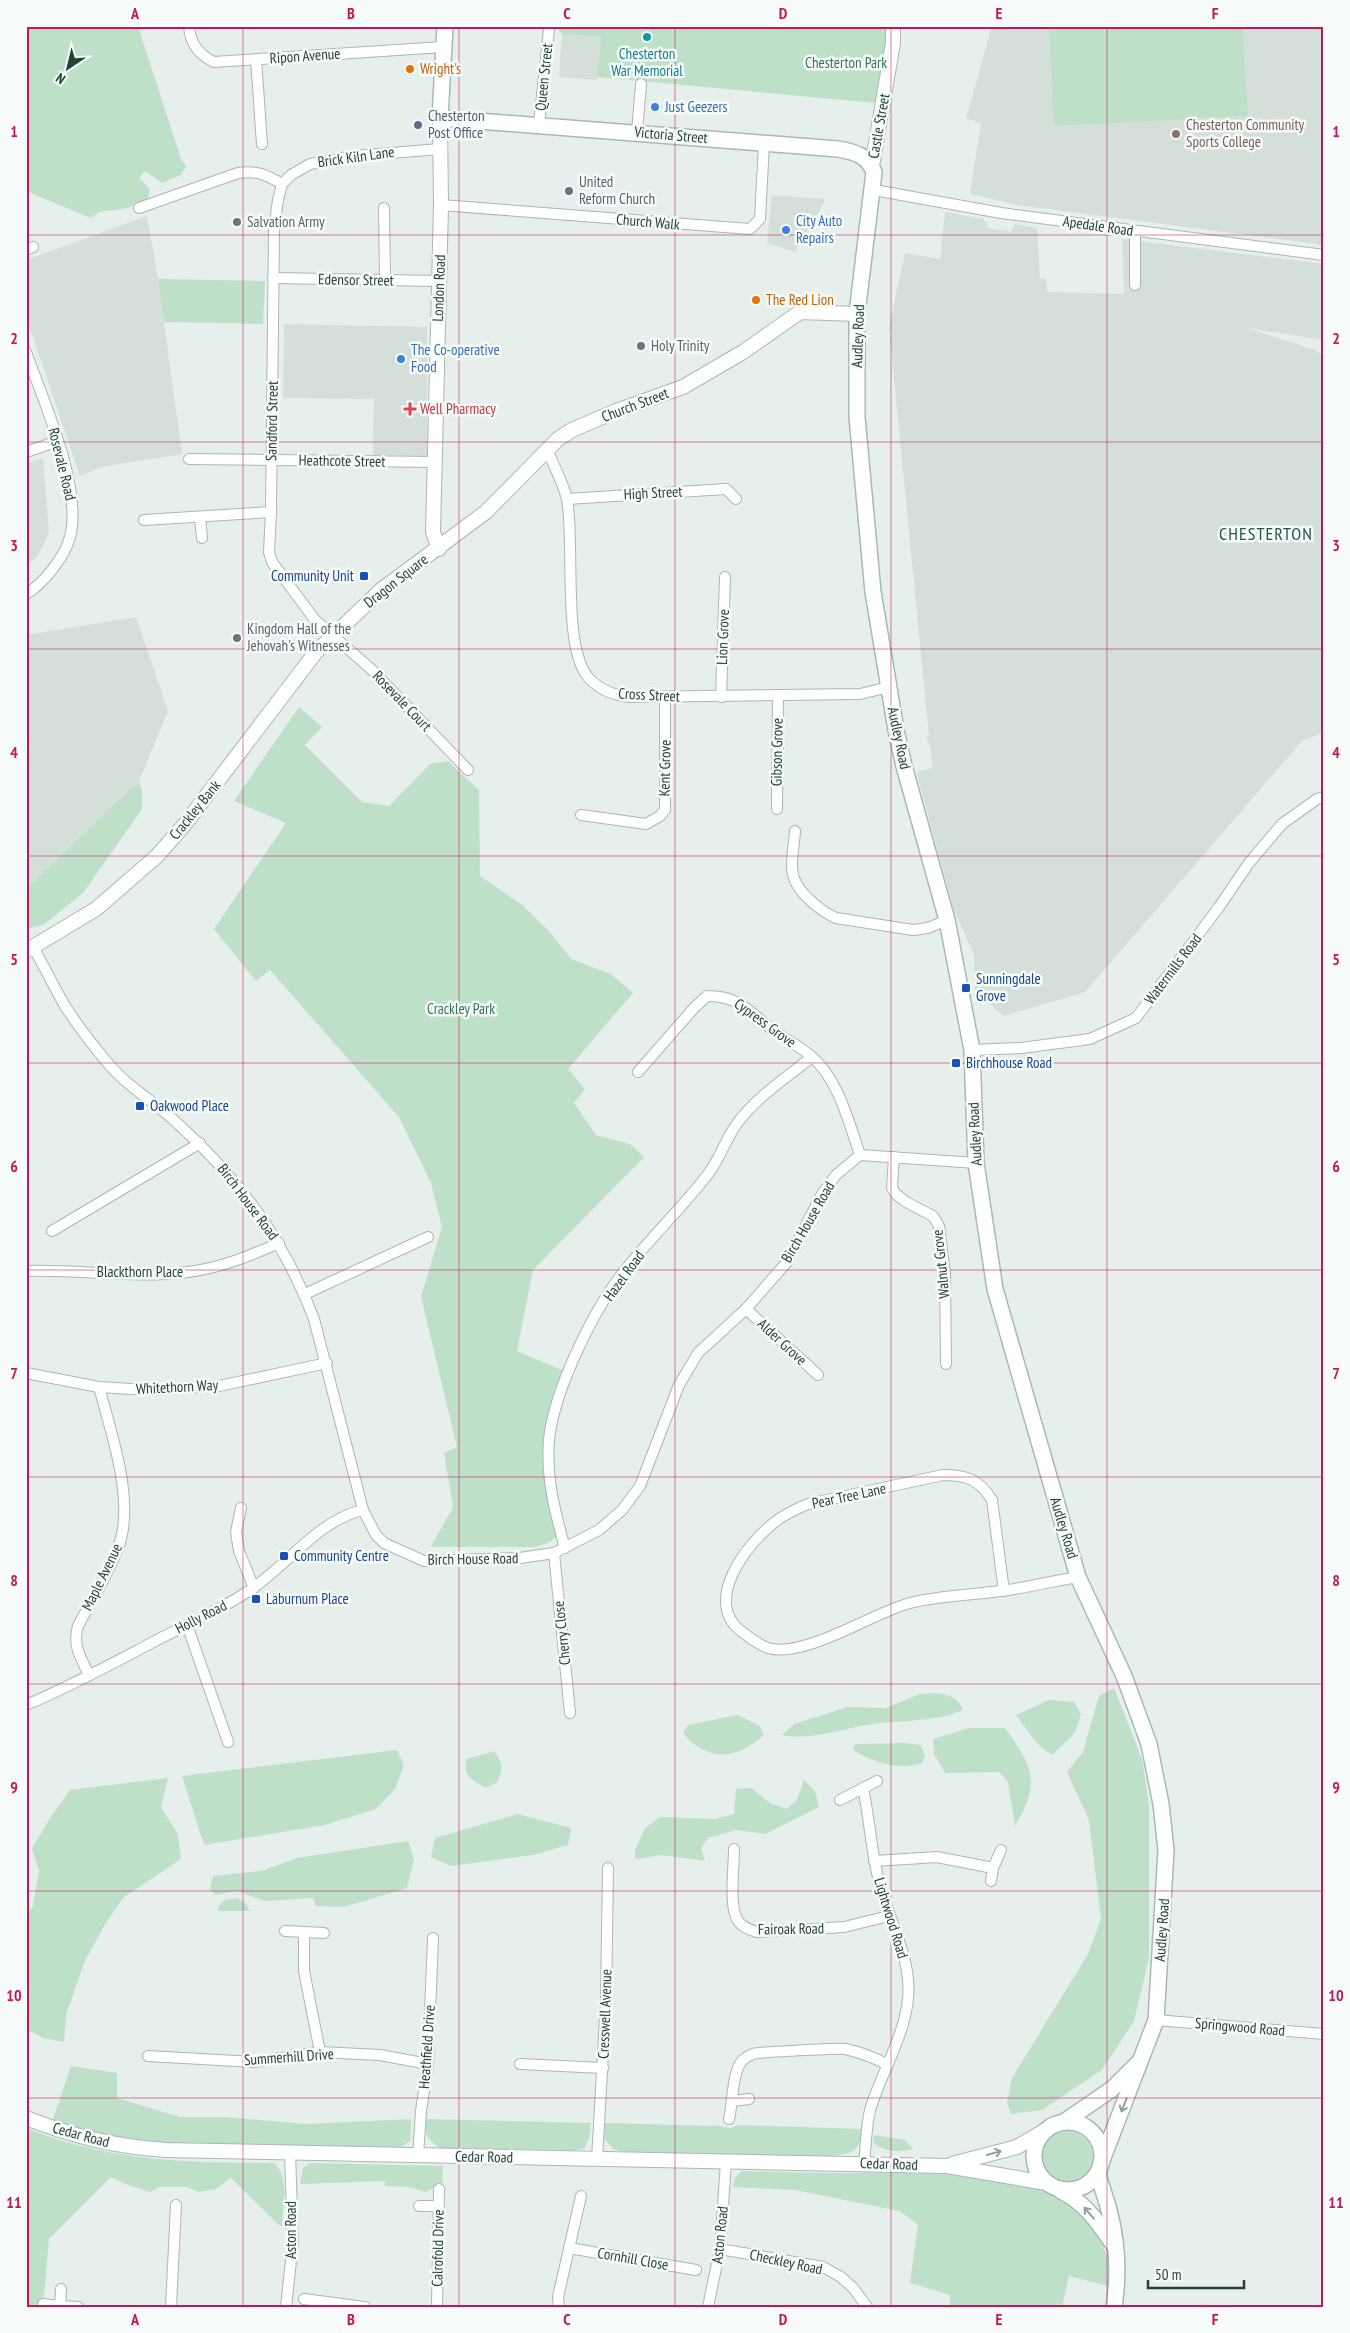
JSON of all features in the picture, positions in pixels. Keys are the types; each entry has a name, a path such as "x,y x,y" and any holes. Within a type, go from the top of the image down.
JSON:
{"main road":[{"name":"London Road","path":"440,118 445,26"},
{"name":"Victoria Street","path":"440,118 637,132 853,152 862,155 872,166"},
{"path":"872,166 874,190"},
{"name":"Audley Road","path":"874,190 857,314 857,417 873,592 889,687 904,766 947,920 972,1050 976,1163 995,1288 1078,1576 1124,1676 1149,1744 1166,1850 1156,2020 1100,2168"},
{"name":"Audley Road","path":"1064,2122 1112,2088 1142,2060"},
{"path":"1114,2307 1119,2278 1116,2249 1110,2213 1100,2168 1101,2149 1095,2136 1078,2124 1064,2122 1051,2126 1044,2131 1035,2148 1034,2160 1039,2175 1050,2185 1076,2198 1092,2215 1116,2249"},
{"path":"1050,2185 1066,2191 1079,2189 1090,2183 1100,2168"}],"street":[{"name":"Ripon Avenue","path":"189,26 195,47 203,57 214,62 443,47"},
{"name":"Castle Street","path":"872,166 893,43 893,26"},
{"name":"Queen Street","path":"539,124 549,30"},
{"path":"256,59 262,144"},
{"path":"637,132 641,84"},
{"name":"London Road","path":"439,549 432,532 441,205 440,118"},
{"name":"Church Walk","path":"441,205 750,230 760,219 764,143"},
{"name":"Brick Kiln Lane","path":"282,184 291,175 310,164 363,155 440,149"},
{"path":"139,208 252,170 266,174 282,184"},
{"name":"Sandford Street","path":"282,184 274,230 272,461 269,552 272,562 315,620 332,636"},
{"name":"Apedale Road","path":"874,190 1001,213 1324,255"},
{"path":"384,208 384,280"},
{"path":"1135,231 1135,285"},
{"name":"Edensor Street","path":"273,278 439,282"},
{"name":"Church Street","path":"439,549 486,512 547,449 572,430 683,387 743,352 800,312 857,314"},
{"name":"Rosevale Road","path":"26,352 58,441 73,500 70,538 57,563 37,588 26,594"},
{"path":"26,452 58,441"},
{"name":"Cross Street","path":"547,449 567,499 575,646 584,670 595,684 616,695 665,697 860,694 889,687"},
{"name":"Heathcote Street","path":"189,459 435,462"},
{"name":"High Street","path":"567,499 726,489 736,498"},
{"path":"144,520 271,512"},
{"path":"200,517 202,538"},
{"name":"Dragon Square","path":"332,636 381,590 439,549"},
{"name":"Lion Grove","path":"721,697 725,577"},
{"name":"Rosevale Court","path":"332,636 399,697 468,770"},
{"name":"Crackley Bank","path":"30,949 96,909 157,856 186,824 316,652 332,636"},
{"name":"Gibson Grove","path":"777,809 778,696"},
{"name":"Kent Grove","path":"581,815 646,824 660,816 664,810 665,697"},
{"name":"Watermills Road","path":"972,1050 1022,1048 1090,1039 1136,1018 1196,939 1249,863 1282,824 1317,799 1324,797"},
{"path":"795,831 792,870 794,883 824,913 836,918 913,930 928,928 947,920"},
{"name":"Birch House Road","path":"30,949 65,1006 106,1062 130,1086 171,1117 200,1143 249,1198 279,1242 305,1294 327,1363 364,1510 376,1535 384,1543 424,1561 520,1558 554,1553 599,1530 622,1510 640,1486 679,1385 698,1353 746,1309 787,1262 822,1194 836,1175 860,1155"},
{"name":"Cypress Grove","path":"638,1072 694,1008 707,996 724,996 736,1000 776,1032 812,1057 839,1095 860,1155"},
{"name":"Hazel Road","path":"565,1548 552,1504 549,1441 552,1423 566,1377 590,1326 625,1270 709,1173 736,1124 766,1094 812,1057"},
{"path":"52,1231 200,1143"},
{"path":"860,1155 976,1163"},
{"name":"Walnut Grove","path":"894,1157 892,1188 906,1202 932,1216 939,1226 945,1274 946,1364"},
{"path":"305,1294 428,1237"},
{"name":"Blackthorn Place","path":"26,1271 73,1270 153,1275 189,1272 245,1258 279,1242"},
{"name":"Alder Grove","path":"746,1309 818,1375"},
{"name":"Whitethorn Way","path":"26,1373 99,1387 148,1390 219,1386 327,1363"},
{"name":"Maple Avenue","path":"89,1675 76,1648 75,1636 78,1626 118,1548 123,1518 121,1474 99,1387"},
{"name":"Pear Tree Lane","path":"1004,1591 992,1500 985,1489 975,1480 961,1475 943,1475 808,1504 791,1512 774,1523 747,1554 729,1582 725,1599 728,1615 737,1628 769,1648 787,1649 805,1645 910,1603 1004,1591 1078,1576"},
{"path":"241,1508 236,1532 239,1551 254,1588"},
{"name":"Holly Road","path":"26,1705 64,1689 254,1588 326,1527 349,1513 364,1510"},
{"name":"Cherry Close","path":"554,1553 570,1713"},
{"path":"187,1624 228,1742"},
{"path":"840,1800 876,1781"},
{"name":"Lightwood Road","path":"863,1788 874,1861 889,1916 902,1946 908,1978 908,1998 904,2019 870,2111 864,2163"},
{"name":"Fairoak Road","path":"734,1849 734,1911 738,1921 745,1928 756,1932 844,1928 889,1916"},
{"path":"991,1881 993,1868 1001,1850"},
{"path":"874,1861 937,1857 993,1868"},
{"name":"Cresswell Avenue","path":"597,2159 607,1972 608,1868"},
{"path":"285,1931 324,1933"},
{"path":"304,1932 304,1971 320,2052"},
{"name":"Heathfield Drive","path":"418,2156 421,2112 428,2064 432,1938"},
{"name":"Springwood Road","path":"1156,2020 1324,2034"},
{"path":"730,2119 734,2074 743,2060 754,2053 807,2051 827,2047 844,2049 888,2065"},
{"name":"Summerhill Drive","path":"148,2056 254,2062 320,2052 380,2055 428,2064"},
{"path":"520,2064 603,2068"},
{"path":"733,2101 749,2099"},
{"name":"Cedar Road","path":"26,2118 59,2131 98,2142 165,2150 947,2166"},
{"path":"947,2166 1017,2147 1044,2131"},
{"name":"Aston Road","path":"286,2307 293,2242 290,2153"},
{"name":"Aston Road","path":"708,2307 720,2249 726,2162"},
{"path":"947,2166 1050,2185"},
{"name":"Calrofold Drive","path":"437,2307 439,2189"},
{"path":"559,2307 558,2297 581,2196"},
{"path":"171,2307 176,2205"},
{"path":"419,2206 438,2206"},
{"name":"Cornhill Close","path":"569,2248 696,2270"},
{"name":"Checkley Road","path":"720,2249 823,2267 841,2277 854,2289 866,2307"},
{"path":"60,2306 61,2289"},
{"path":"304,2299 365,2307"},
{"path":"43,2304 78,2307"}],"shaded area":[{"name":"Chesterton Community Sports College","path":"992,26 1324,26 1324,245 1017,205 970,194 981,123 966,118"},
{"path":"562,34 602,37 597,80 559,77"},
{"path":"772,195 824,199 824,203 795,252 767,243"},
{"path":"945,212 984,219 988,228 1011,232 1015,224 1037,228 1040,278 1046,279 1047,292 1124,294 1122,239 1324,264 1324,340 1247,328 1315,350 1324,357 1324,732 1302,741 1085,992 1004,1016 975,991 974,954 954,910 917,774 919,771 932,768 931,749 926,737 929,736 889,327 905,253 940,259"},
{"path":"147,216 158,279 182,454 101,467 80,476 26,317 26,260"},
{"path":"284,324 427,327 427,456 373,455 374,399 283,398"},
{"path":"43,458 49,533 37,557 26,565 26,464"},
{"path":"136,617 168,711 139,781 26,889 26,635"}],"green space":[{"path":"26,26 138,26 181,159 186,166 181,175 162,183 145,171 139,178 150,189 148,198 128,208 99,212 91,218 26,191"},
{"name":"Chesterton Park","path":"560,26 888,26 888,33 876,103 597,77 601,37 562,34 559,30"},
{"path":"1049,26 1242,26 1248,116 1054,126"},
{"path":"158,279 265,281 263,324 164,322"},
{"name":"Crackley Park","path":"299,707 322,727 305,745 362,802 389,806 430,764 448,761 479,790 480,876 522,905 549,931 571,959 611,974 633,993 568,1069 585,1089 574,1103 596,1135 630,1144 644,1157 533,1270 517,1351 564,1371 547,1477 551,1517 557,1537 548,1543 534,1547 431,1547 453,1507 444,1453 457,1447 421,1297 442,1227 431,1183 399,1117 270,970 256,981 214,929 286,823 234,801"},
{"path":"139,781 142,792 142,809 83,893 43,925 26,929 26,889"},
{"path":"1114,1688 1142,1759 1149,1804 1149,1958 1134,2021 1102,2070 1042,2110 1011,2114 1007,2103 1012,2078 1088,1954 1101,1919 1089,1820 1067,1772 1083,1752 1099,1696"},
{"path":"935,1693 952,1697 963,1710 930,1719 873,1724 816,1735 782,1735 794,1724 848,1707 886,1708 920,1694"},
{"path":"1049,1700 1074,1702 1081,1714 1075,1733 1053,1754 1037,1743 1016,1715"},
{"path":"737,1715 759,1725 764,1735 754,1743 733,1753 712,1753 702,1749 683,1733 688,1725"},
{"path":"969,1728 1005,1728 1022,1753 1030,1775 1031,1786 1023,1811 1015,1826 1008,1782 999,1772 945,1773 934,1754 933,1739"},
{"path":"905,1743 921,1745 925,1756 922,1763 895,1766 869,1758 853,1750 855,1744"},
{"path":"397,1750 404,1765 395,1789 376,1809 324,1825 204,1845 182,1776"},
{"path":"495,1751 502,1766 498,1782 485,1788 467,1773 467,1759"},
{"path":"168,1778 161,1807 178,1835 181,1859 124,1897 105,1924 84,1963 66,2015 64,2042 43,2038 26,2029 26,1917 33,1906 39,1870 32,1849 50,1818 70,1790"},
{"path":"804,1780 815,1791 819,1807 765,1834 736,1830 708,1838 701,1849 705,1861 662,1855 635,1859 635,1850 645,1828 660,1817 715,1819 734,1814 736,1789 751,1788 770,1803 787,1809 797,1800"},
{"path":"518,1814 571,1828 568,1845 533,1855 451,1866 431,1857 435,1838"},
{"path":"408,1841 414,1860 407,1888 344,1907 316,1906 313,1898 265,1901 237,1891 216,1895 210,1889 213,1876 262,1871 297,1858"},
{"path":"237,1898 245,1903 250,1911 218,1911 222,1902"},
{"path":"71,2066 117,2073 117,2098 180,2117 224,2117 306,2124 411,2119 410,2141 402,2146 391,2148 171,2143 110,2136 81,2129 53,2119"},
{"path":"426,2119 591,2123 589,2138 585,2148 576,2150 440,2148 427,2136 425,2129"},
{"path":"605,2123 719,2126 730,2128 738,2125 863,2129 859,2143 854,2150 845,2154 831,2156 623,2152 613,2149 604,2138"},
{"path":"26,2128 56,2139 117,2154 179,2161 274,2163 279,2169 284,2184 282,2226 231,2178 216,2189 199,2192 187,2187 160,2187 150,2192 111,2177 49,2239 43,2307 26,2307"},
{"path":"1067,2131 1077,2133 1085,2139 1091,2147 1093,2157 1091,2167 1085,2175 1077,2181 1067,2183 1057,2181 1049,2175 1043,2167 1041,2157 1043,2147 1049,2139 1057,2133"},
{"path":"874,2135 905,2140 913,2149 902,2151 887,2150 873,2142"},
{"path":"310,2163 443,2166 442,2189 433,2188 426,2192 408,2187 385,2186 385,2181 300,2184 303,2168"},
{"path":"742,2171 972,2176 1007,2181 1040,2190 1068,2202 1089,2220 1102,2243 1110,2269 1112,2287 1069,2276 1062,2307 950,2307 950,2295 910,2283 918,2224 899,2211 795,2190 733,2187 735,2178"}],"place":[{"name":"Chesterton War Memorial","path":"647,37"},
{"name":"Wright's","path":"410,69"},
{"name":"Just Geezers","path":"655,107"},
{"name":"Chesterton Post Office","path":"418,125"},
{"name":"Chesterton Community Sports College","path":"1176,134"},
{"name":"United Reform Church","path":"569,191"},
{"name":"Salvation Army","path":"237,222"},
{"name":"City Auto Repairs","path":"786,230"},
{"name":"The Red Lion","path":"756,300"},
{"name":"Holy Trinity","path":"641,346"},
{"name":"The Co-operative Food","path":"401,359"},
{"name":"Well Pharmacy","path":"410,409"},
{"name":"Community Unit","path":"364,576"},
{"name":"Kingdom Hall of the Jehovah's Witnesses","path":"237,638"},
{"name":"Sunningdale Grove","path":"966,988"},
{"name":"Birchhouse Road","path":"956,1063"},
{"name":"Oakwood Place","path":"140,1106"},
{"name":"Community Centre","path":"284,1556"},
{"name":"Laburnum Place","path":"256,1599"}],"district":[{"name":"CHESTERTON","path":"1266,534"}]}
